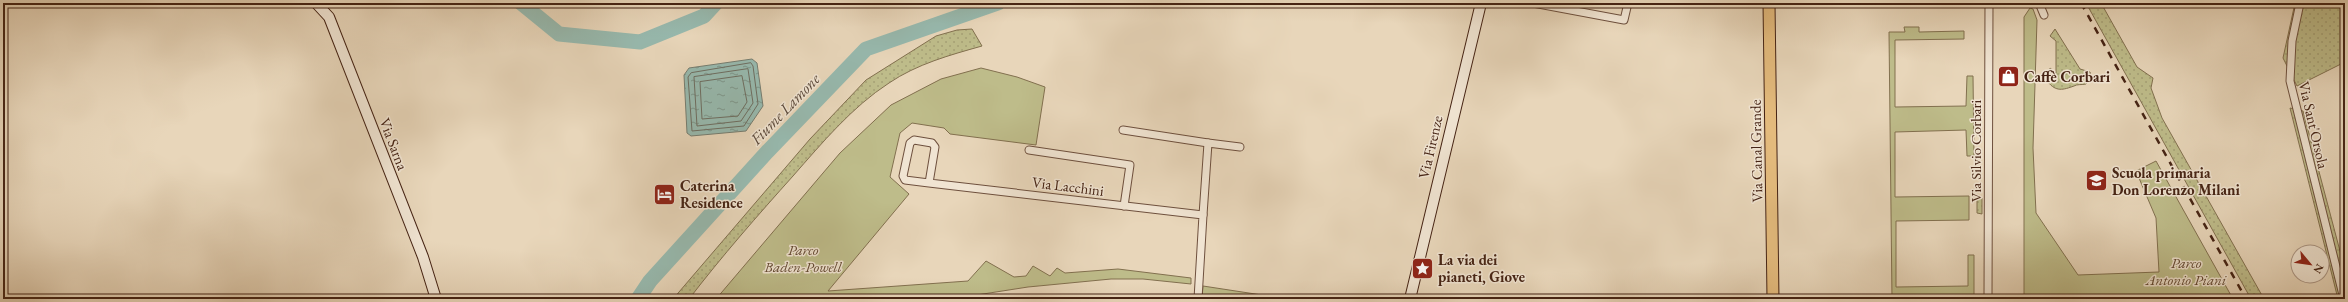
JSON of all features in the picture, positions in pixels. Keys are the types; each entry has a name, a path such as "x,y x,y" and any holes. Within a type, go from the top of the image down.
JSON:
{"main road":[{"name":"Via Canal Grande","path":"1769,3 1773,299"}],"street":[{"name":"Via Sarna","path":"316,3 329,17 423,257 436,299"},
{"name":"Via Firenze","path":"1410,299 1481,3"},
{"path":"1533,3 1624,20 1628,3"},
{"name":"Via Silvio Corbari","path":"1988,299 1989,3"},
{"path":"2040,3 2044,15"},
{"name":"Via Sant'Orsola","path":"2300,3 2292,41 2290,81 2344,299"},
{"path":"1123,130 1240,147"},
{"name":"Via Lacchini","path":"929,183 935,147 932,143 914,140 910,143 903,176 905,180 929,183 1124,206 1203,215"},
{"path":"1198,299 1208,143"},
{"path":"1029,150 1130,165 1124,206"}],"green space":[{"path":"2086,3 2101,3 2137,67 2153,78 2151,88 2162,118 2264,299 2251,299"},
{"path":"2295,3 2345,3 2345,62 2297,86 2283,58"},
{"name":"Parco Antonio Piani","path":"2030,8 2033,9 2037,20 2033,148 2036,213 2078,275 2159,272 2156,218 2136,171 2156,161 2233,299 2024,299 2024,17"},
{"path":"1904,27 1919,27 1919,32 1964,31 1964,39 1895,40 1895,107 1966,106 1967,76 1973,76 1974,156 1967,156 1966,130 1895,132 1895,197 1969,196 1969,220 1896,221 1896,287 1968,286 1968,255 1974,255 1974,299 1892,299 1889,32 1905,32"},
{"path":"972,29 982,46 922,65 911,70 889,83 862,103 815,151 740,236 689,299 673,299 810,139 866,80 936,36 957,30"},
{"path":"2055,29 2080,69 2090,72 2091,76 2086,84 2057,89 2048,82 2050,68 2056,73 2056,41 2050,36"},
{"name":"Parco Baden-Powell","path":"981,68 1017,77 1045,87 1036,145 950,134 944,128 912,123 900,133 890,177 909,194 828,291 968,281 986,261 1014,277 1026,276 1033,266 1050,276 1057,268 1065,273 1118,269 1191,278 1191,284 1143,279 1111,279 1028,287 951,299 716,299 840,153 891,105 941,79"},
{"path":"2290,108 2303,111 2345,270 2345,299 2338,299 2330,267 2330,244 2324,244"},
{"path":"1977,198 1982,198 1982,214 1977,213"},
{"path":"1203,286 1288,299 1202,298"}],"water":[{"path":"752,59 757,63 763,106 746,131 691,136 687,133 684,75 689,68"}],"waterway":[{"name":"Fiume Lamone","path":"521,3 559,34 640,42 704,16 716,3"},
{"name":"Fiume Lamone","path":"638,299 650,281 767,152 866,49 998,3"}],"railway":[{"path":"2081,3 2246,299"}],"place":[{"name":"Caffè Corbari","path":"2009,76"},
{"name":"Scuola primaria Don Lorenzo Milani","path":"2096,181"},
{"name":"Caterina Residence","path":"664,194"},
{"name":"La via dei pianeti, Giove","path":"1423,268"}]}
